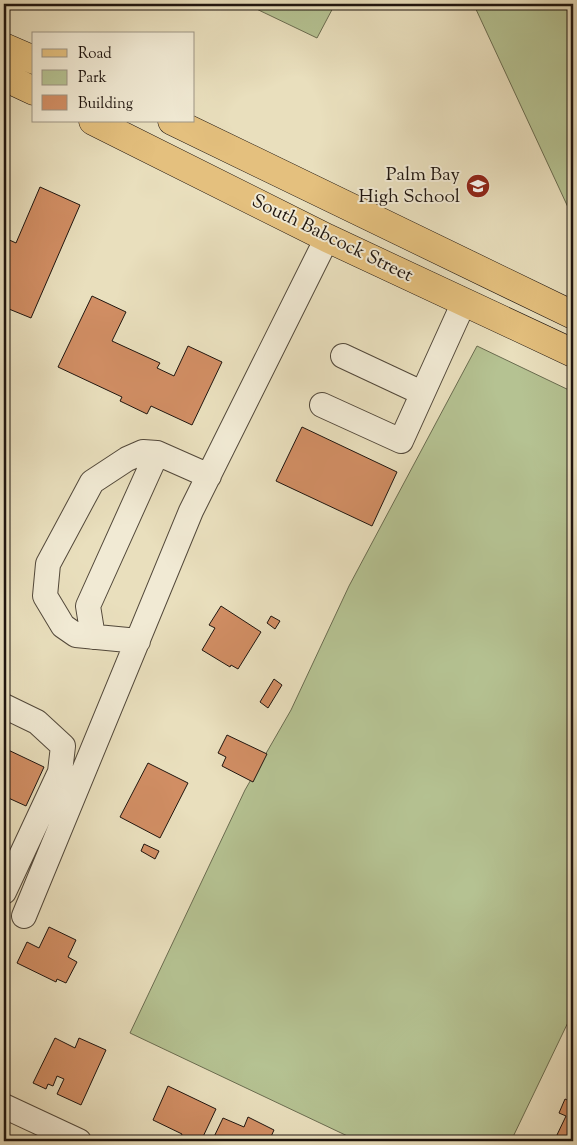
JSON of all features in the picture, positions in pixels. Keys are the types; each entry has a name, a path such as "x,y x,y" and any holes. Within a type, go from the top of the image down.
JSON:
{"main road":[{"path":"4,47 32,59"},
{"path":"4,77 32,91"},
{"name":"South Babcock Street","path":"95,122 326,238 573,353"},
{"name":"South Babcock Street","path":"174,122 573,315"}],"street":[{"path":"24,916 192,511 326,238"},
{"path":"322,405 401,441 464,302"},
{"path":"343,356 422,393"},
{"path":"138,641 76,635 63,626 45,596 48,564 92,482 127,459 143,452 157,453 209,476"},
{"path":"93,637 88,606 157,453"},
{"path":"4,706 37,722 62,746 60,772 4,892"},
{"path":"4,1106 79,1141"}],"green space":[{"path":"246,4 335,4 317,38"},
{"path":"573,4 573,218 474,5"},
{"path":"477,346 573,392 573,1012 511,1141 358,1141 130,1033 245,790 291,710 349,586"}],"building":[{"path":"40,187 80,205 31,318 4,307 4,242 5,238 16,243"},
{"path":"92,296 126,312 112,341 160,363 157,368 174,376 188,346 222,362 192,425 151,406 147,414 120,401 122,397 58,367"},
{"path":"302,427 397,472 372,526 276,481"},
{"path":"221,606 261,632 238,669 231,665 230,667 202,650 215,628 209,625"},
{"path":"271,616 280,621 275,629 267,623"},
{"path":"274,679 282,685 268,708 260,702"},
{"path":"227,735 267,754 253,782 222,766 226,757 218,753"},
{"path":"4,748 44,767 26,806 4,796"},
{"path":"148,763 188,783 160,838 120,817"},
{"path":"144,844 159,851 155,859 141,851"},
{"path":"49,927 76,940 68,957 77,962 66,983 57,979 56,982 17,963 27,942 39,948"},
{"path":"55,1038 75,1048 79,1038 106,1050 81,1105 57,1094 64,1079 57,1076 53,1086 48,1084 46,1089 33,1083"},
{"path":"168,1086 216,1109 201,1141 179,1141 182,1134 153,1120"},
{"path":"565,1099 572,1102 573,1100 573,1141 565,1141 556,1137 566,1116 559,1113"},
{"path":"248,1117 274,1130 269,1141 212,1141 223,1118 244,1127"}],"place":[{"name":"Palm Bay High School","path":"478,186"}]}
